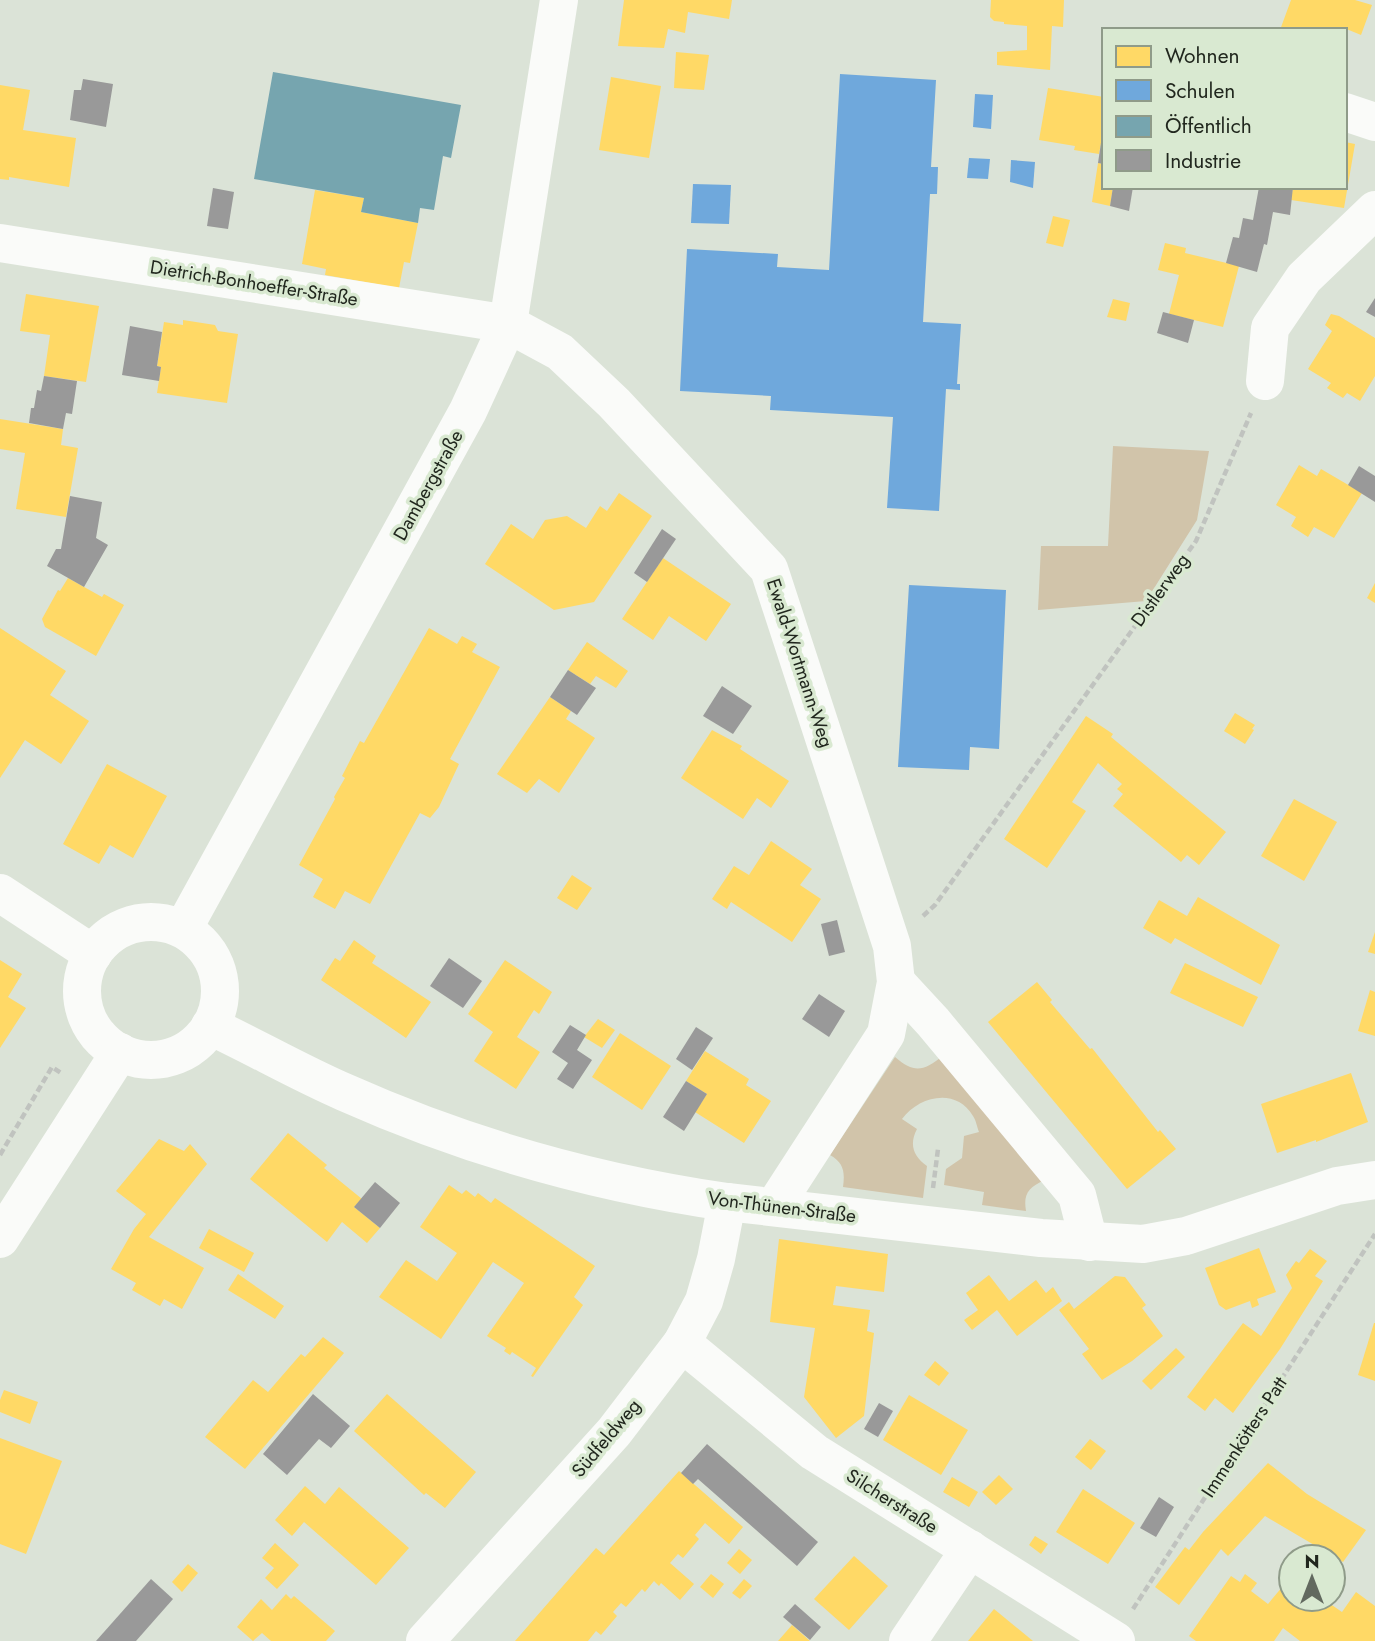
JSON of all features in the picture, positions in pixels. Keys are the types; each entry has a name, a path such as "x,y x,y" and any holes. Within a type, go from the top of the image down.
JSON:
{"street":[{"name":"Dambergstraße","path":"183,929 468,411 508,324 559,0"},
{"path":"1347,113 1375,122"},
{"path":"1265,381 1270,328 1304,278 1375,210"},
{"name":"Dietrich-Bonhoeffer-Straße","path":"0,243 508,324"},
{"name":"Ewald-Wortmann-Weg","path":"508,324 560,352 614,403 769,569 894,964 933,1022 1077,1195 1089,1242"},
{"path":"0,893 93,954"},
{"path":"143,922 164,923 183,929 198,940 210,955 218,972 218,1008 210,1026 198,1041 181,1052 163,1058 143,1059 120,1052 93,1029 85,1011 82,991 84,972 93,954 106,938 123,927 143,922"},
{"name":"Ewald-Wortmann-Weg","path":"774,1207 886,1034 894,964"},
{"name":"Von-Thünen-Straße","path":"210,1026 344,1092 436,1130 589,1175 727,1202 1089,1242 1143,1244 1186,1236 1337,1185 1375,1180"},
{"path":"0,1239 120,1052"},
{"name":"Südfeldweg","path":"425,1641 614,1432 682,1343 704,1301 716,1259 727,1202"},
{"name":"Silcherstraße","path":"682,1343 814,1452 1115,1640"},
{"path":"908,1641 970,1549"}],"path":[{"name":"Distlerweg","path":"894,964 1196,541 1265,381"},
{"name":"Immenkötters Patt","path":"1115,1640 1375,1234"}],"shaded area":[{"path":"1113,446 1209,451 1197,520 1146,601 1038,610 1041,546 1108,546"},
{"path":"943,1056 1044,1180 1028,1192 1025,1200 1026,1211 982,1205 984,1192 944,1185 946,1169 962,1158 964,1136 979,1132 966,1107 948,1098 927,1100 909,1111 902,1119 917,1129 913,1140 914,1149 918,1158 927,1166 923,1198 843,1187 842,1168 830,1155 895,1057 908,1066 919,1068 930,1065"}],"building: Wohnen":[{"path":"624,0 732,0 729,19 688,12 685,33 668,29 664,48 618,46"},
{"path":"991,0 1064,0 1063,27 1052,26 1050,70 997,65 997,52 1027,50 1027,26 994,21 990,17"},
{"path":"1291,0 1355,0 1372,5 1361,35 1347,28 1281,28"},
{"path":"676,52 709,55 704,90 674,88"},
{"path":"611,77 661,86 649,158 599,150"},
{"path":"0,85 30,90 23,130 76,138 69,187 9,177 9,180 0,179"},
{"path":"1048,88 1102,97 1102,138 1099,154 1074,150 1075,146 1039,140"},
{"path":"1347,142 1355,144 1344,208 1291,200 1293,189 1347,189"},
{"path":"1098,163 1102,164 1102,189 1113,189 1110,206 1092,202"},
{"path":"315,190 364,198 361,212 418,223 410,263 404,262 399,288 325,275 326,269 302,264"},
{"path":"1053,216 1070,220 1063,247 1046,243"},
{"path":"1165,243 1186,248 1185,253 1239,266 1223,327 1169,314 1179,275 1158,270"},
{"path":"26,294 99,306 86,382 44,376 50,335 20,331"},
{"path":"1113,299 1130,303 1126,321 1107,317"},
{"path":"1331,314 1375,338 1375,376 1360,401 1347,393 1343,398 1327,388 1331,383 1308,369 1332,331 1325,325"},
{"path":"183,320 215,325 218,331 238,334 227,403 157,393 161,367 157,366 164,322 183,325"},
{"path":"0,419 63,429 61,445 78,448 66,517 16,509 25,453 0,449"},
{"path":"1299,465 1317,476 1321,469 1362,493 1334,538 1314,527 1308,537 1291,526 1296,517 1276,505"},
{"path":"619,493 652,516 594,602 554,610 485,564 511,524 533,539 545,520 567,516 586,528 600,506 607,511"},
{"path":"663,558 731,604 706,641 669,616 653,640 622,619"},
{"path":"68,578 102,597 104,594 124,605 96,656 45,627 42,619"},
{"path":"1375,583 1375,603 1367,598"},
{"path":"0,628 66,671 50,695 89,721 61,764 25,740 0,778"},
{"path":"429,628 457,644 462,636 477,644 472,652 500,667 450,759 459,764 439,807 430,818 420,813 370,904 345,891 335,909 313,897 323,879 299,865 335,799 345,778 342,776 360,741 364,743"},
{"path":"587,642 628,671 616,688 596,676 590,684 568,670"},
{"path":"550,697 571,711 566,719 595,738 559,793 539,779 527,793 497,774"},
{"path":"1235,713 1255,725 1245,744 1224,731"},
{"path":"1086,716 1113,734 1111,737 1226,832 1199,865 1187,855 1181,862 1113,806 1123,794 1117,789 1122,784 1098,763 1072,802 1086,811 1047,868 1004,839"},
{"path":"712,730 742,746 740,749 789,781 771,808 757,798 743,819 681,778"},
{"path":"107,764 167,796 133,858 110,845 99,864 63,844"},
{"path":"1294,799 1337,822 1304,881 1261,856"},
{"path":"771,841 812,869 800,885 821,899 792,942 731,902 727,909 712,899 734,866 749,875"},
{"path":"572,875 592,888 577,910 557,898"},
{"path":"1198,897 1280,945 1261,985 1175,938 1171,944 1143,928 1159,900 1187,916"},
{"path":"1375,932 1375,954 1368,952"},
{"path":"354,940 376,956 372,963 431,1002 406,1038 321,980 335,958 340,961"},
{"path":"0,960 22,974 8,997 26,1008 0,1048"},
{"path":"505,960 552,992 539,1014 534,1010 517,1037 540,1052 516,1089 474,1061 493,1032 468,1014"},
{"path":"1185,963 1258,997 1243,1027 1170,993"},
{"path":"1037,982 1052,1000 1050,1002 1090,1049 1092,1048 1158,1132 1160,1130 1176,1149 1127,1189 988,1022"},
{"path":"1370,990 1375,992 1375,1036 1358,1031"},
{"path":"598,1019 615,1030 602,1048 584,1037"},
{"path":"620,1033 671,1066 642,1110 592,1077"},
{"path":"705,1051 749,1079 746,1085 771,1101 744,1143 695,1112 707,1094 686,1081"},
{"path":"1351,1073 1368,1122 1316,1142 1277,1153 1261,1104"},
{"path":"288,1133 327,1165 324,1168 362,1199 354,1207 380,1228 367,1243 342,1222 327,1242 250,1179"},
{"path":"159,1139 184,1151 190,1144 207,1164 149,1237 204,1268 182,1309 164,1299 160,1306 132,1290 136,1283 111,1269 146,1214 116,1191"},
{"path":"449,1185 462,1194 466,1190 475,1197 478,1193 491,1203 495,1198 595,1266 574,1297 583,1305 533,1377 531,1376 536,1368 512,1352 510,1355 504,1351 506,1348 487,1336 524,1283 493,1262 441,1339 379,1297 406,1260 437,1281 457,1253 420,1227"},
{"path":"209,1229 254,1253 244,1272 199,1248"},
{"path":"779,1239 888,1254 884,1292 836,1286 833,1305 870,1310 867,1331 874,1333 864,1416 836,1438 804,1397 815,1328 770,1322"},
{"path":"1259,1248 1276,1292 1257,1299 1259,1305 1252,1308 1250,1301 1226,1310 1219,1305 1205,1268"},
{"path":"1310,1249 1327,1261 1315,1276 1323,1281 1280,1349 1233,1413 1215,1398 1205,1411 1187,1397 1243,1323 1261,1336 1292,1288 1286,1275 1296,1261 1299,1263"},
{"path":"238,1274 284,1306 275,1319 228,1290"},
{"path":"989,1275 1009,1301 1036,1280 1046,1293 1053,1287 1062,1301 1017,1336 997,1310 972,1330 964,1320 978,1310 966,1293"},
{"path":"1115,1276 1125,1277 1146,1305 1142,1308 1163,1336 1132,1361 1102,1380 1082,1354 1089,1349 1059,1310 1069,1302 1074,1309"},
{"path":"1375,1323 1375,1381 1358,1375"},
{"path":"323,1337 344,1353 245,1469 205,1437 253,1380 268,1392 301,1354 305,1357"},
{"path":"1176,1348 1185,1357 1151,1390 1142,1381"},
{"path":"935,1361 949,1373 939,1386 924,1375"},
{"path":"4,1390 38,1402 30,1424 0,1412 0,1400"},
{"path":"387,1394 476,1472 445,1508 426,1493 424,1495 354,1431"},
{"path":"909,1395 968,1430 941,1475 883,1440"},
{"path":"0,1438 62,1461 26,1554 0,1544"},
{"path":"1090,1439 1106,1451 1091,1470 1075,1457"},
{"path":"1268,1463 1307,1494 1366,1530 1347,1556 1347,1543 1311,1543 1265,1516 1228,1556 1221,1549 1179,1605 1155,1587 1185,1547 1189,1550"},
{"path":"679,1471 743,1527 729,1544 705,1523 695,1535 699,1539 683,1558 678,1554 670,1563 694,1584 680,1600 661,1583 659,1586 654,1581 645,1592 642,1589 626,1607 621,1603 613,1612 617,1616 601,1635 596,1631 588,1641 515,1641 596,1548 604,1555"},
{"path":"999,1475 1013,1489 996,1505 982,1492"},
{"path":"952,1477 978,1492 969,1507 943,1492"},
{"path":"305,1486 325,1504 339,1487 409,1548 376,1585 304,1522 292,1536 275,1520"},
{"path":"1083,1489 1135,1523 1108,1564 1056,1532"},
{"path":"1035,1536 1048,1544 1041,1554 1029,1545"},
{"path":"275,1543 299,1565 277,1589 265,1578 274,1568 262,1558"},
{"path":"739,1549 752,1560 740,1574 727,1563"},
{"path":"854,1556 888,1586 849,1630 814,1599"},
{"path":"188,1564 198,1573 182,1592 172,1582"},
{"path":"711,1574 724,1584 713,1598 700,1587"},
{"path":"1245,1574 1257,1583 1251,1591 1268,1604 1277,1593 1277,1613 1347,1613 1347,1605 1356,1592 1375,1606 1375,1641 1300,1641 1283,1628 1274,1641 1196,1641 1189,1636 1231,1576 1240,1582"},
{"path":"744,1579 752,1586 740,1599 732,1593"},
{"path":"286,1594 291,1599 294,1596 335,1631 326,1641 271,1641 262,1633 253,1641 237,1627 261,1599 272,1610"},
{"path":"994,1609 1033,1641 968,1641"},
{"path":"792,1625 810,1641 778,1641"}],"building: Schulen":[{"path":"840,74 936,80 931,167 938,167 937,194 930,194 923,322 961,324 957,384 960,384 960,390 946,389 939,511 887,508 893,417 770,410 771,396 680,391 687,249 778,254 777,267 829,270"},
{"path":"975,94 993,95 991,129 973,127"},
{"path":"969,158 990,159 988,179 967,178"},
{"path":"1011,160 1035,162 1033,188 1010,182"},
{"path":"693,184 731,185 729,224 691,223"},
{"path":"909,585 1006,590 999,749 970,747 969,770 898,767"}],"building: Öffentlich":[{"path":"273,72 461,105 451,158 443,156 434,210 420,208 418,223 361,212 364,198 254,179"}],"building: Industrie":[{"path":"83,79 113,84 106,127 70,120 74,90 81,90"},
{"path":"1102,136 1102,164 1098,163"},
{"path":"213,188 234,192 228,229 207,226"},
{"path":"1113,189 1133,189 1129,211 1110,206"},
{"path":"1259,189 1293,189 1290,215 1273,212 1267,245 1264,244 1257,272 1226,263 1233,237 1239,238 1243,218 1253,220"},
{"path":"1375,298 1375,317 1366,312"},
{"path":"1163,312 1194,320 1188,343 1157,333"},
{"path":"130,326 162,332 157,366 161,367 159,381 122,375"},
{"path":"44,376 77,381 72,414 66,413 63,429 29,423 31,408 34,408 37,390 41,391"},
{"path":"1359,466 1375,476 1375,502 1348,485"},
{"path":"70,496 102,502 96,538 108,545 84,587 47,566 56,549 61,549"},
{"path":"662,529 676,539 647,582 634,573"},
{"path":"568,670 596,688 577,715 550,697"},
{"path":"722,686 752,706 733,734 703,716"},
{"path":"837,920 845,952 829,956 821,924"},
{"path":"449,958 482,981 463,1008 430,986"},
{"path":"819,994 845,1011 829,1037 802,1019"},
{"path":"570,1025 586,1035 577,1050 592,1060 573,1089 557,1079 568,1063 552,1052"},
{"path":"696,1027 713,1038 692,1070 676,1059"},
{"path":"686,1081 707,1094 684,1131 663,1117"},
{"path":"375,1182 400,1203 380,1228 354,1207"},
{"path":"313,1394 350,1426 331,1448 319,1439 287,1475 263,1454"},
{"path":"879,1403 893,1411 878,1437 864,1429"},
{"path":"707,1444 818,1542 797,1566 698,1479 693,1484 681,1473"},
{"path":"1159,1497 1174,1507 1156,1537 1140,1528"},
{"path":"151,1579 173,1599 136,1641 96,1641"},
{"path":"795,1604 821,1627 810,1640 783,1617"}]}
